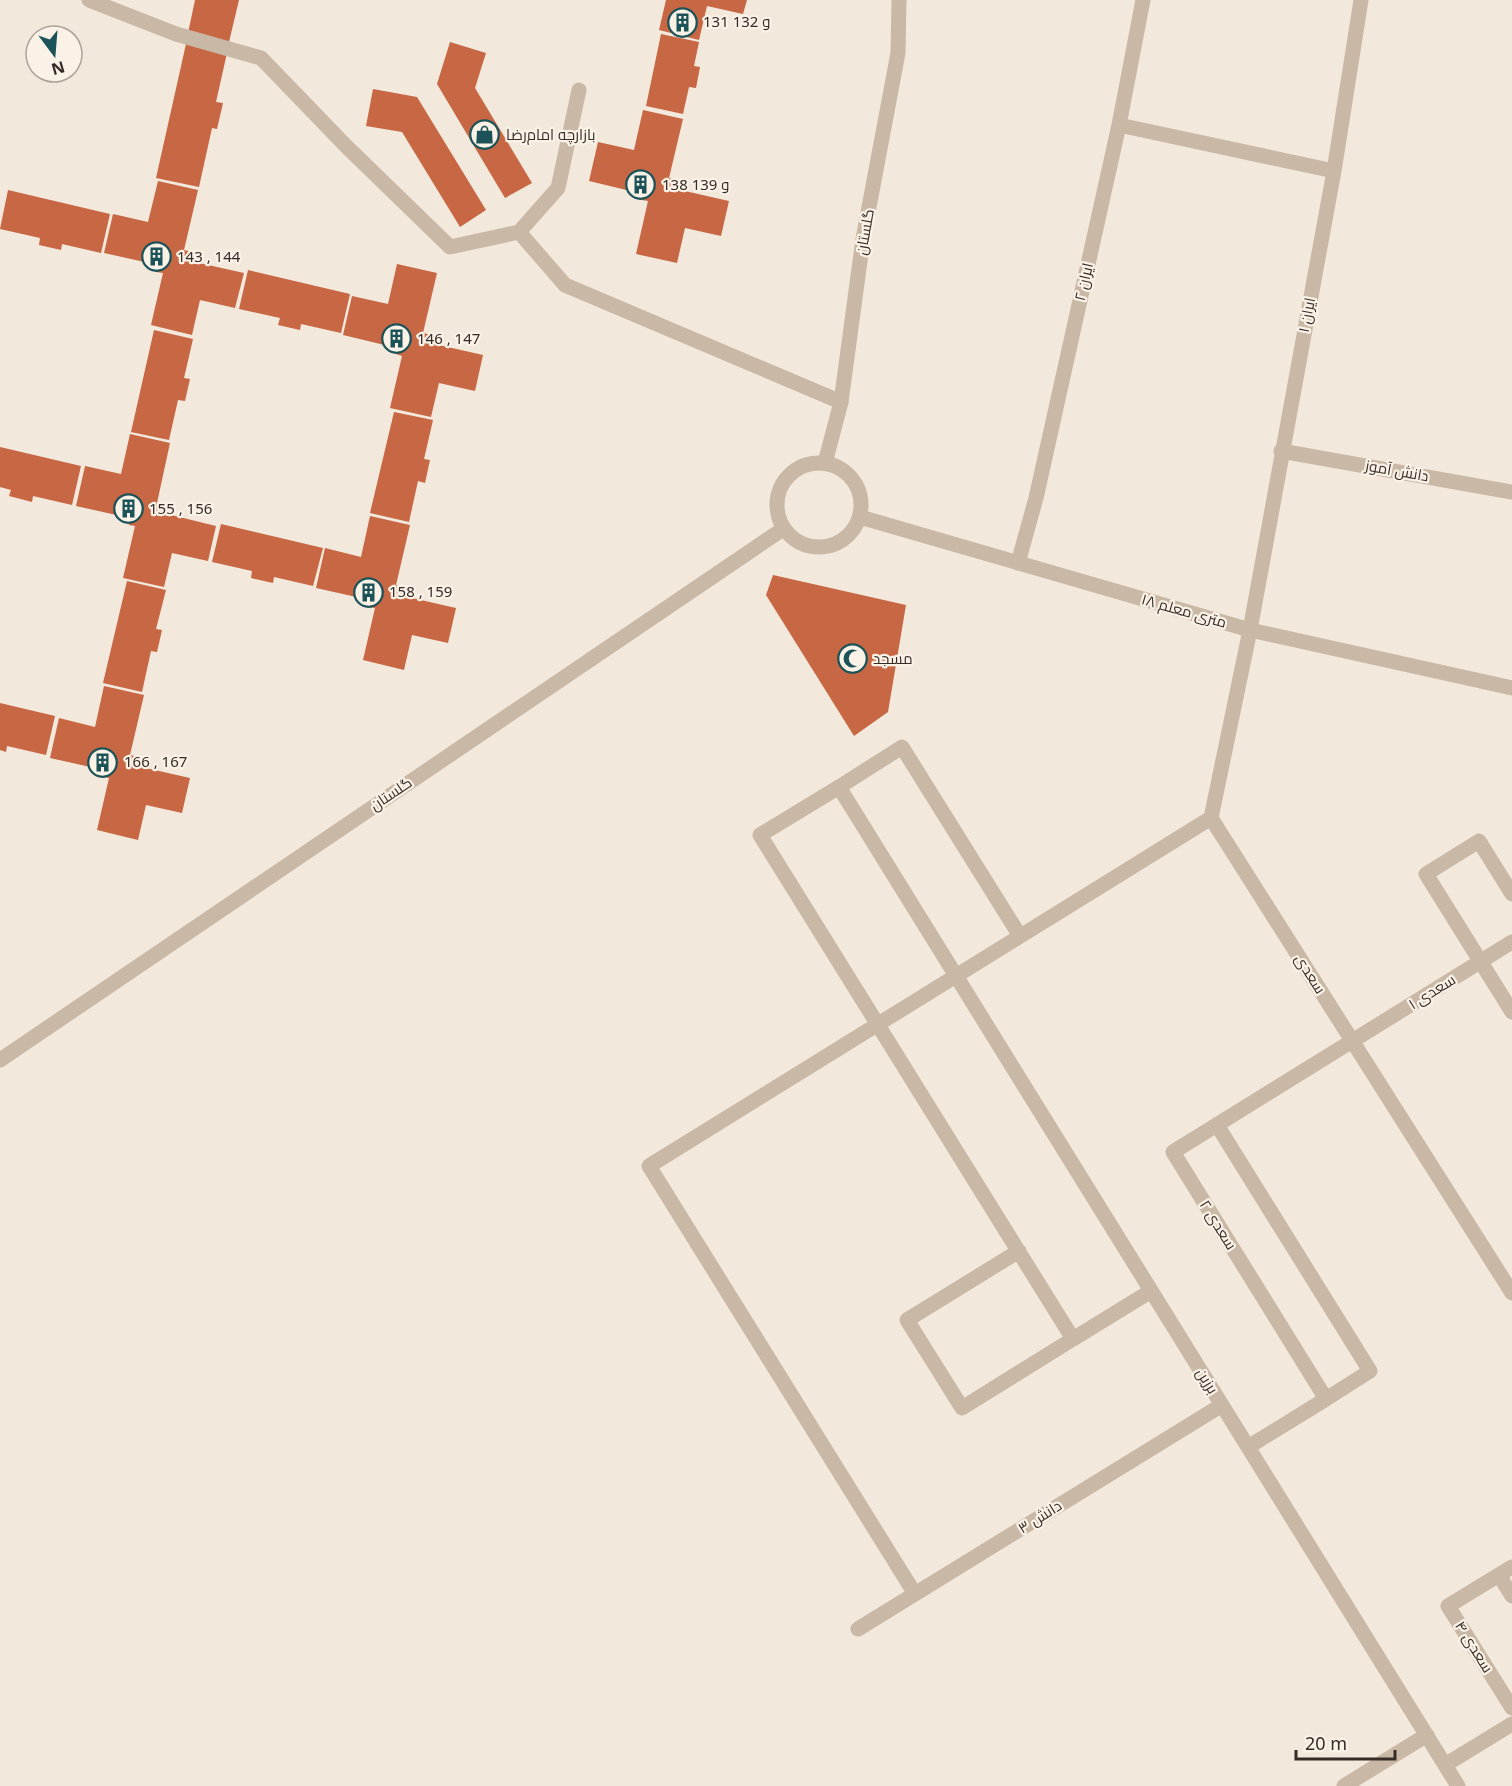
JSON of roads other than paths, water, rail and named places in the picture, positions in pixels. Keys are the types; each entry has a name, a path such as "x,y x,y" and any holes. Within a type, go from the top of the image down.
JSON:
{"street":[{"path":"89,0 176,34 261,58 346,146 450,247 519,232 558,188 579,90"},
{"name":"گلستان","path":"825,463 841,402 863,239 898,53 899,0"},
{"name":"ایران ۲","path":"1018,563 1036,498 1119,125 1143,0"},
{"name":"ایران ۱","path":"1250,630 1334,171 1361,0"},
{"path":"1119,125 1334,171"},
{"path":"519,232 565,285 841,402"},
{"name":"دانش آموز","path":"1281,451 1512,492"},
{"path":"825,463 847,473 860,493 860,517 847,537 825,548 802,544 783,529 776,506 783,483 801,467 825,463"},
{"name":"۱۸ متری معلم","path":"860,517 1250,630 1512,688"},
{"name":"گلستان","path":"0,1060 783,529"},
{"path":"915,1594 648,1166 1211,818 1250,630"},
{"path":"1020,936 902,747 760,835 1073,1339"},
{"name":"برزین","path":"839,787 1458,1786"},
{"name":"سعدی","path":"1211,818 1512,1293"},
{"path":"1512,894 1479,841 1426,874 1512,1012"},
{"name":"سعدی ۱","path":"1353,1041 1512,942"},
{"name":"سعدی ۲","path":"1326,1399 1173,1152 1353,1041"},
{"path":"1216,1125 1370,1371 1248,1447"},
{"path":"1019,1251 907,1320 962,1408 1151,1291"},
{"name":"دانش ۳","path":"858,1629 1222,1405"},
{"name":"سعدی ۴","path":"1512,1596 1506,1571 1449,1606 1512,1708"},
{"path":"1445,1765 1512,1724"},
{"path":"1344,1786 1427,1735"}],"place":[{"name":"131 و 132","path":"682,22"},
{"name":"بازارچه امام‌رضا","path":"485,135"},
{"name":"138 و 139","path":"641,185"},
{"name":"143 , 144","path":"156,257"},
{"name":"146 , 147","path":"396,339"},
{"name":"155 , 156","path":"128,509"},
{"name":"158 , 159","path":"368,592"},
{"name":"مسجد","path":"852,659"},
{"name":"166 , 167","path":"103,762"}]}
